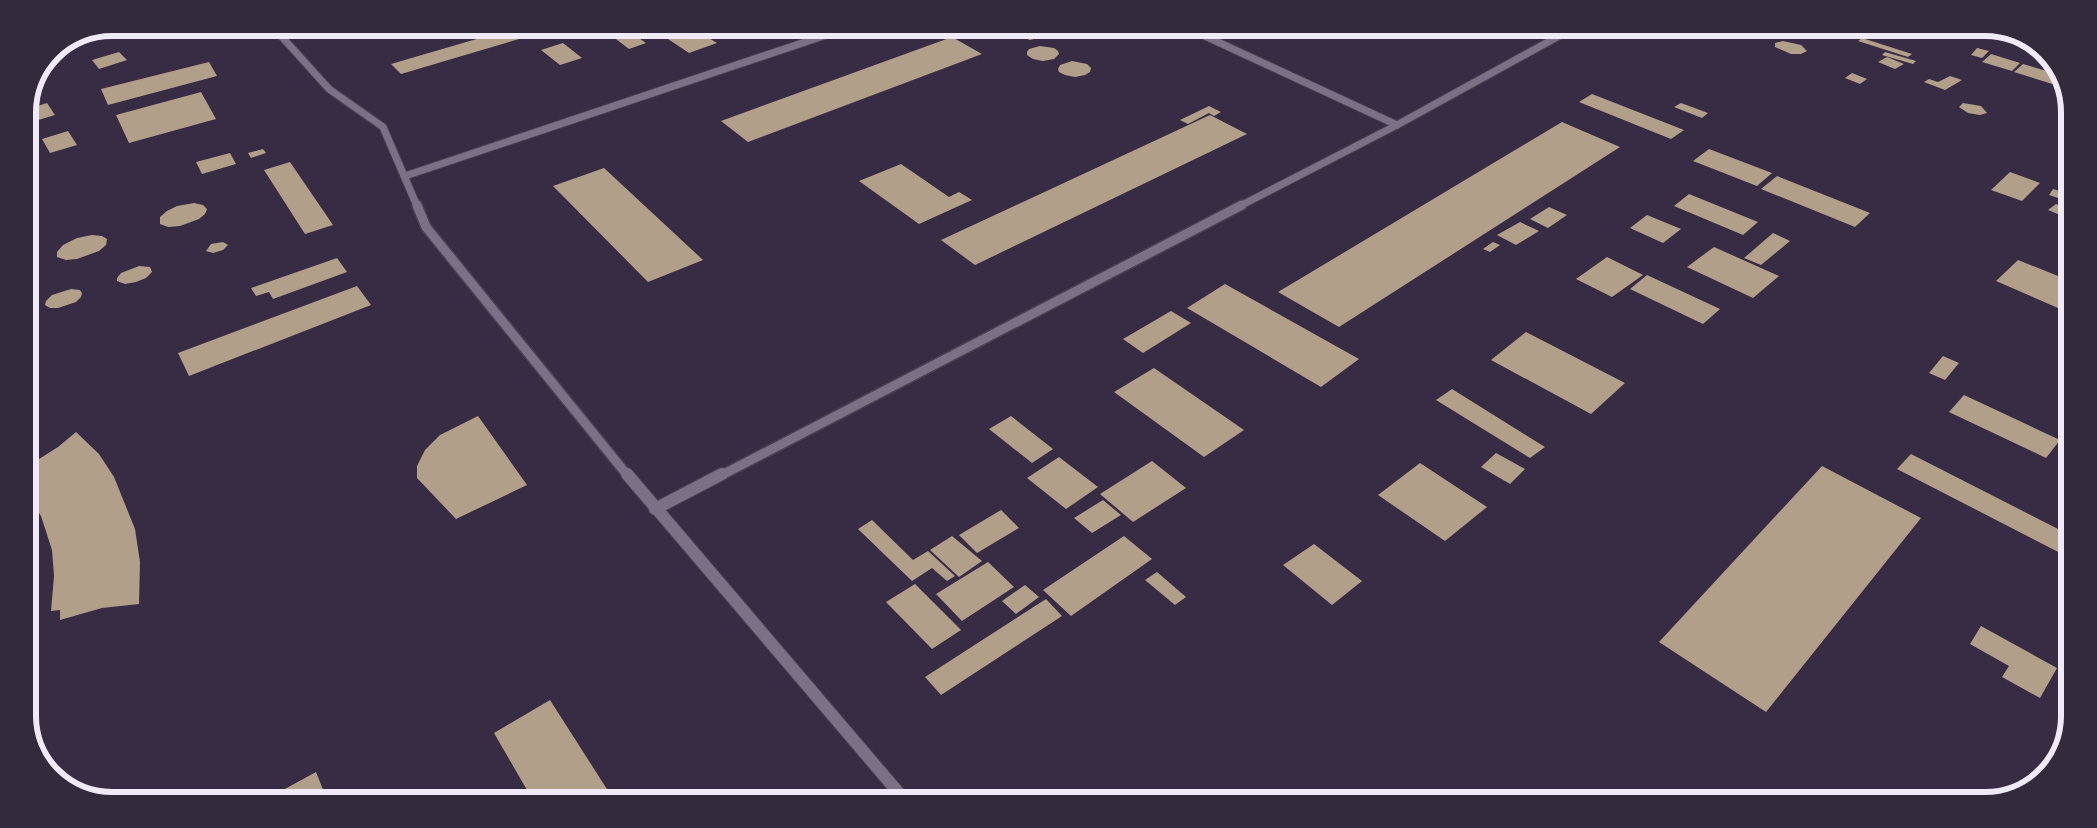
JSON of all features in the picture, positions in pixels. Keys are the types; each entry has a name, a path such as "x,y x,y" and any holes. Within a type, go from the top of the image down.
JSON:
{"lane":[{"path":"281,36 329,89 383,127 426,227 655,509 898,792"},
{"path":"405,176 823,36"},
{"path":"1205,36 1398,125"},
{"path":"655,509 1398,125 1559,36"}],"shaded area":[{"path":"112,36 1985,36 2009,40 2023,46 2039,58 2051,74 2061,107 2061,716 2057,740 2053,750 2039,770 2027,779 2005,789 1985,792 112,792 88,788 70,779 52,762 42,745 36,721 36,112 42,83 58,58 83,42"}],"building":[{"path":"487,36 529,36 401,74 391,64"},
{"path":"612,36 636,36 646,43 629,49"},
{"path":"664,36 706,36 717,43 689,53"},
{"path":"1037,36 1038,38 1030,40 1022,37"},
{"path":"952,37 982,54 748,142 721,121"},
{"path":"1862,38 1912,54 1908,57 1858,41"},
{"path":"1783,41 1801,45 1807,51 1801,54 1791,54 1775,47 1775,43"},
{"path":"563,43 582,58 560,65 541,50"},
{"path":"1040,46 1054,48 1059,54 1054,59 1043,61 1033,59 1027,55 1029,49"},
{"path":"1977,48 1989,51 1982,58 1971,55"},
{"path":"119,52 127,60 99,69 92,60"},
{"path":"1885,52 1916,61 1913,64 1882,55"},
{"path":"1991,54 2020,63 2012,71 1982,62"},
{"path":"1887,57 1904,64 1895,69 1878,62"},
{"path":"1072,61 1087,64 1091,68 1090,72 1075,77 1059,72 1060,65"},
{"path":"209,62 217,76 108,105 101,89"},
{"path":"2023,64 2049,72 2056,85 2014,72"},
{"path":"1852,73 1867,79 1860,84 1845,78"},
{"path":"1950,76 1962,80 1945,90 1924,82 1929,79 1938,82"},
{"path":"201,92 216,119 129,143 116,115"},
{"path":"1592,94 1684,130 1671,139 1579,102"},
{"path":"47,103 55,115 36,121 37,106"},
{"path":"1681,103 1708,113 1702,118 1674,107"},
{"path":"1963,103 1981,106 1987,113 1980,115 1968,113 1959,107"},
{"path":"1209,106 1221,112 1214,116 1209,113 1188,124 1180,120"},
{"path":"1210,115 1247,134 975,265 941,240"},
{"path":"1562,122 1620,147 1339,327 1278,292"},
{"path":"68,131 77,145 50,153 42,139"},
{"path":"263,149 266,153 251,158 248,153"},
{"path":"1709,149 1772,173 1757,186 1693,161"},
{"path":"230,153 236,164 202,174 196,162"},
{"path":"290,162 333,225 305,234 264,170"},
{"path":"901,164 949,197 959,192 972,200 919,224 859,181"},
{"path":"604,168 703,260 648,282 553,186"},
{"path":"2010,172 2040,183 2022,201 1991,190"},
{"path":"1777,176 1870,213 1855,227 1761,189"},
{"path":"2053,189 2061,192 2061,199 2049,195"},
{"path":"1689,194 1758,222 1743,235 1674,206"},
{"path":"194,203 203,205 207,209 205,214 199,219 180,226 168,227 160,224 160,217 167,211 177,206"},
{"path":"2056,204 2061,206 2061,215 2048,210"},
{"path":"1549,207 1567,215 1548,228 1530,219"},
{"path":"1647,215 1681,229 1663,243 1630,228"},
{"path":"1520,222 1539,231 1516,245 1497,235"},
{"path":"1773,233 1790,241 1761,265 1744,258"},
{"path":"92,235 102,236 107,239 106,245 99,251 77,259 66,260 57,257 57,252 63,245 77,238"},
{"path":"223,242 228,245 223,250 213,253 206,251 211,244"},
{"path":"1493,242 1500,245 1490,252 1483,249"},
{"path":"1714,247 1779,276 1753,298 1687,267"},
{"path":"1607,257 1643,275 1612,297 1576,279"},
{"path":"337,258 347,272 273,299 269,292 256,296 251,288"},
{"path":"2018,260 2061,277 2061,305 2058,308 1996,281"},
{"path":"139,266 150,267 152,272 146,278 136,282 125,284 117,281 121,273"},
{"path":"1647,275 1720,309 1703,324 1630,289"},
{"path":"1225,284 1359,359 1321,387 1187,308"},
{"path":"357,286 371,305 189,376 178,353"},
{"path":"71,289 80,290 82,293 76,302 58,308 50,308 45,305 52,295"},
{"path":"1171,311 1191,323 1143,353 1123,339"},
{"path":"1526,332 1625,383 1591,414 1491,360"},
{"path":"1943,356 1959,363 1945,380 1929,373"},
{"path":"1154,368 1244,430 1204,457 1114,392"},
{"path":"1452,389 1545,447 1530,458 1436,400"},
{"path":"1964,395 2060,440 2046,458 1949,412"},
{"path":"478,416 527,485 456,519 417,478 417,466 425,450 440,435"},
{"path":"1011,416 1053,449 1032,463 989,429"},
{"path":"76,432 99,454 114,477 135,529 140,562 139,604 102,608 60,620 60,610 51,611 54,576 52,550 41,516 36,509 36,461 58,447"},
{"path":"1496,453 1525,469 1510,484 1481,467"},
{"path":"1911,454 2061,530 2061,553 1897,469"},
{"path":"1059,457 1098,487 1066,509 1027,478"},
{"path":"1152,461 1186,488 1133,522 1100,494"},
{"path":"1420,463 1487,507 1445,541 1378,495"},
{"path":"1822,466 1921,518 1766,712 1659,642"},
{"path":"1103,500 1121,515 1092,533 1074,518"},
{"path":"1001,510 1019,528 977,553 959,535"},
{"path":"872,520 913,560 928,551 955,576 947,581 932,568 912,581 858,529"},
{"path":"952,536 982,561 959,577 930,550"},
{"path":"1124,536 1152,559 1071,616 1043,590"},
{"path":"1314,544 1362,581 1332,605 1283,565"},
{"path":"988,562 1014,587 962,621 936,594"},
{"path":"1157,572 1186,597 1175,605 1145,580"},
{"path":"915,584 961,630 932,649 886,602"},
{"path":"1025,585 1039,597 1016,614 1002,601"},
{"path":"1046,599 1062,616 941,695 925,677"},
{"path":"1981,626 2057,668 2040,698 2002,677 2009,666 1970,644"},
{"path":"550,700 609,792 528,792 494,733"},
{"path":"316,772 324,792 279,792"}]}
